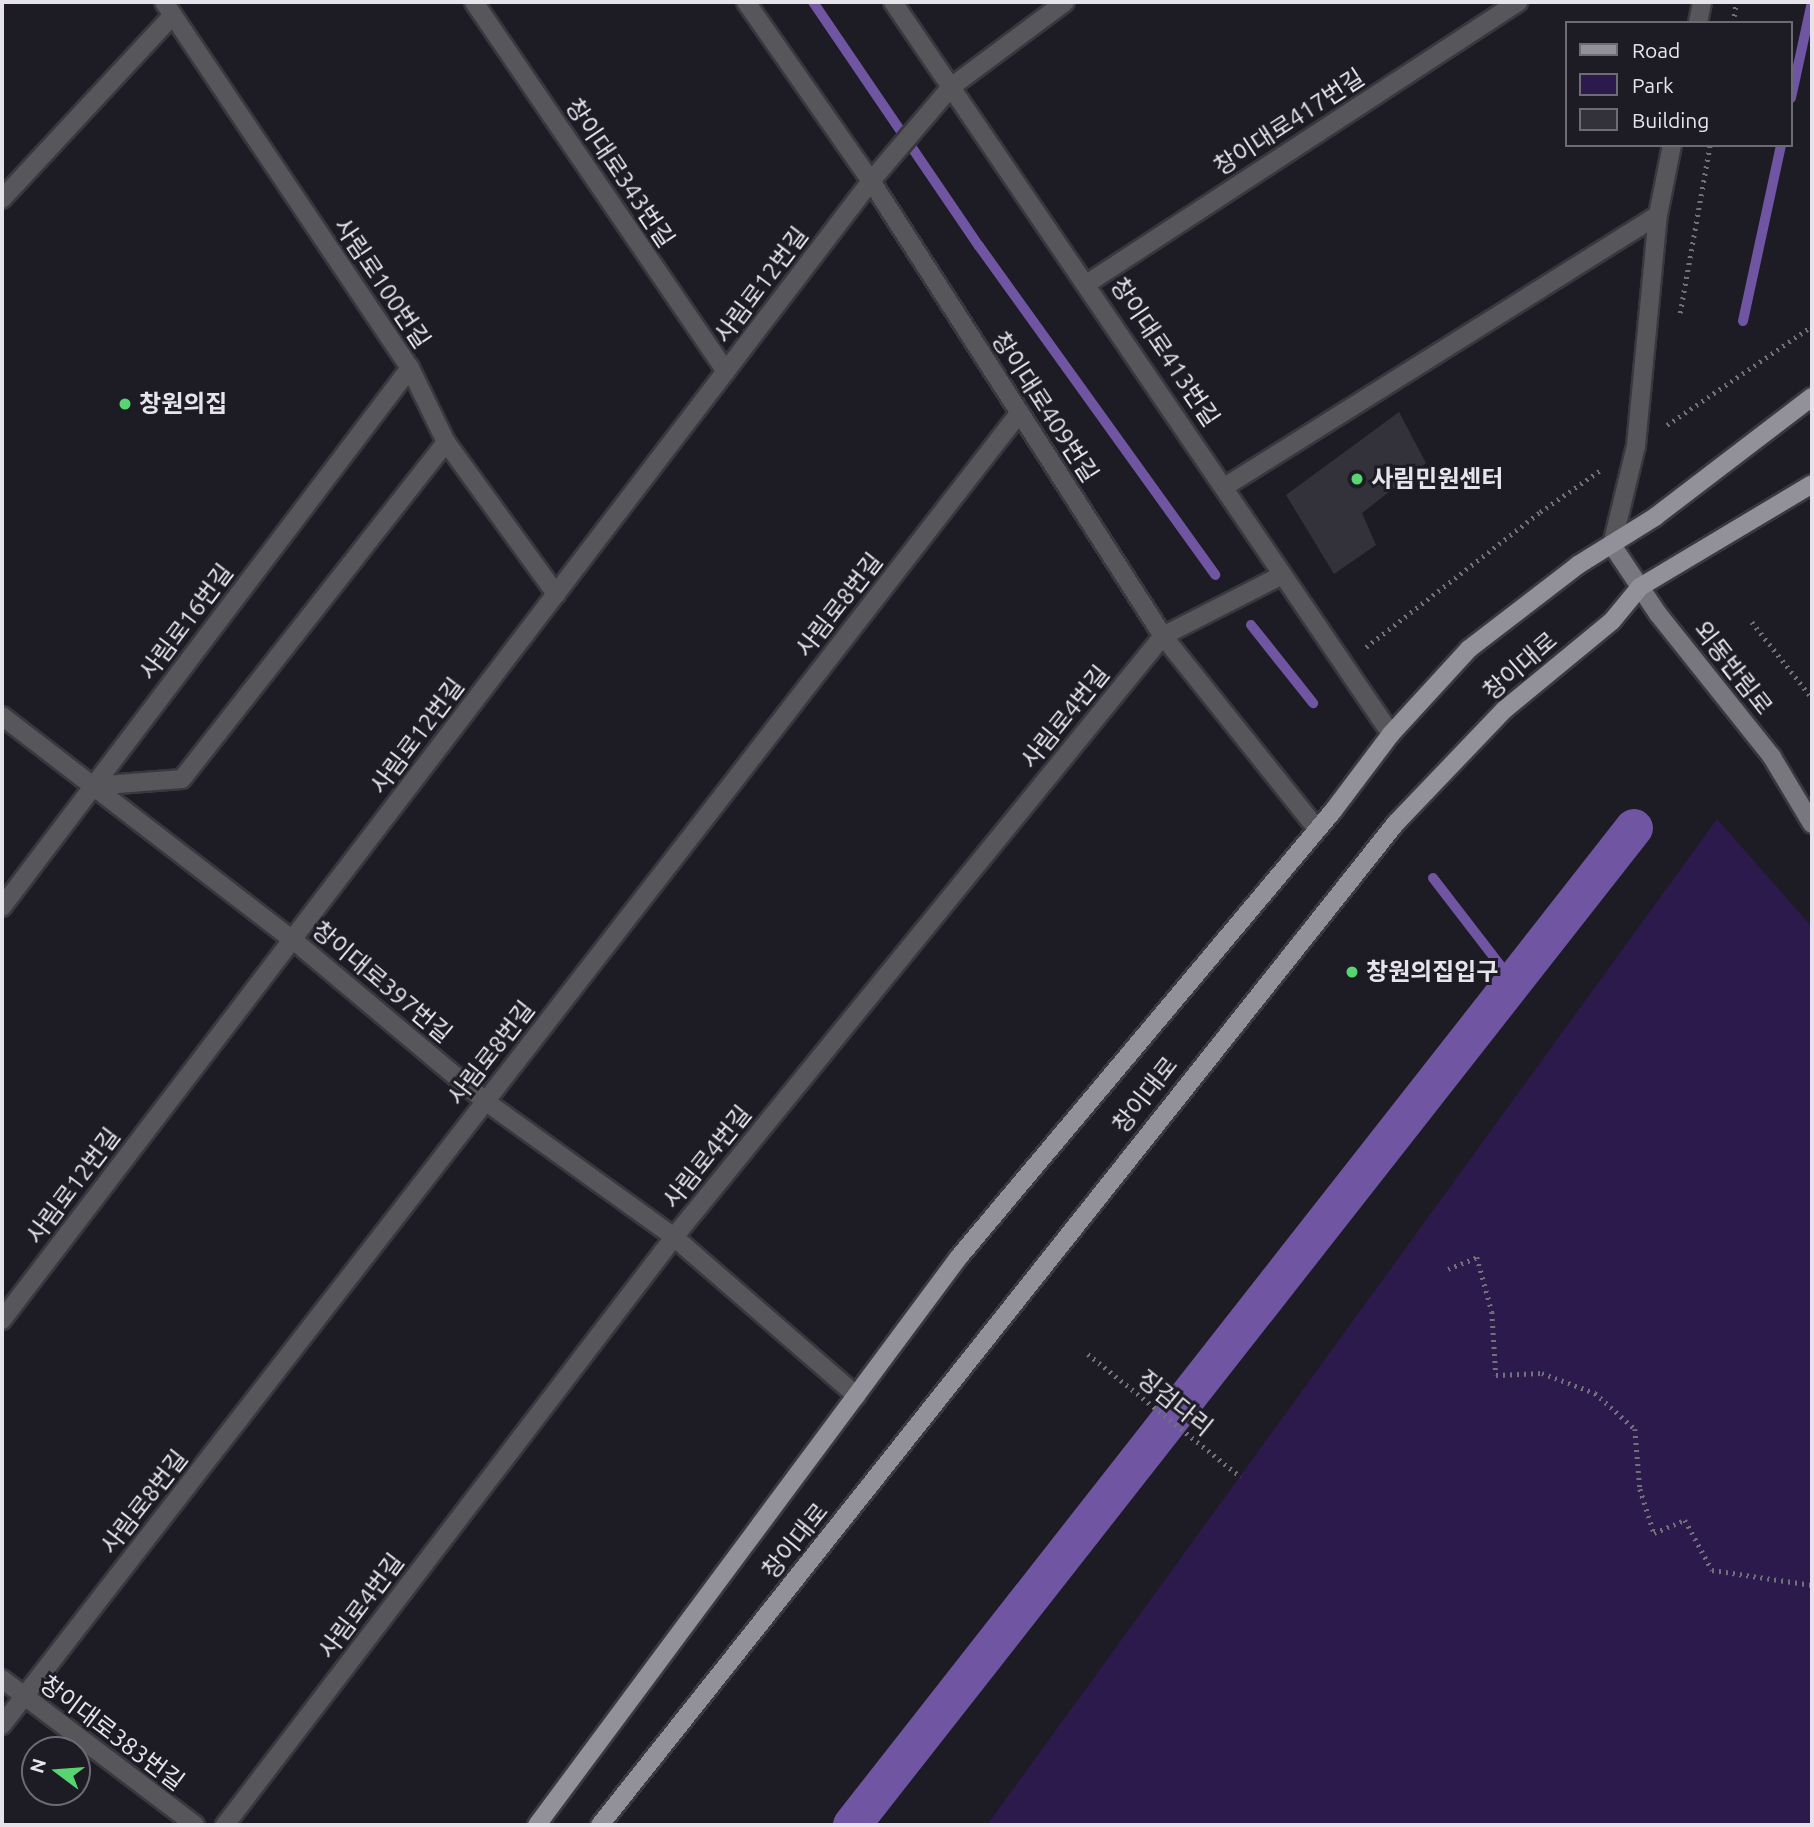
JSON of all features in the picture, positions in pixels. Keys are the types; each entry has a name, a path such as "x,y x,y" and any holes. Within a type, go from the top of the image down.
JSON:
{"main road":[{"name":"창이대로","path":"537,1825 959,1257 1316,828 1333,811 1381,751 1391,734 1469,649 1578,565 1655,517 1790,411 1812,397"},
{"name":"창이대로","path":"600,1825 1375,849 1422,795 1504,710 1612,621 1640,587 1812,484"},
{"name":"외동반림로","path":"1612,545 1658,614 1772,757 1811,819"}],"street":[{"name":"창이대로343번길","path":"474,2 726,371"},
{"name":"창이대로409번길","path":"746,2 871,181 1163,636 1316,828"},
{"name":"창이대로413번길","path":"893,2 1088,283 1226,486 1280,576 1391,734"},
{"name":"사림로12번길","path":"2,1320 871,181 951,87 1065,2"},
{"name":"창이대로417번길","path":"1088,283 1518,2"},
{"path":"1698,21 1702,2"},
{"path":"2,199 168,8"},
{"name":"사림로100번길","path":"168,8 410,368 446,442 556,594"},
{"path":"1612,545 1636,446 1658,215 1672,147"},
{"path":"1226,486 1658,215"},
{"name":"사림로16번길","path":"2,907 410,368"},
{"name":"사림로8번길","path":"2,1726 1020,412"},
{"path":"93,786 182,779 446,442"},
{"name":"사림로4번길","path":"225,1825 674,1237 1163,636 1280,576"},
{"name":"창이대로397번길","path":"2,716 292,939 485,1101 674,1237 857,1395"},
{"name":"창이대로383번길","path":"2,1679 23,1698 195,1825"}],"path":[{"path":"1732,21 1736,2"},
{"path":"1678,322 1710,147"},
{"path":"1661,417 1658,431 1812,326"},
{"path":"1343,665 1540,512 1636,446"},
{"path":"1752,622 1812,698"},
{"path":"1448,1269 1477,1257 1492,1312 1496,1375 1542,1373 1595,1393 1634,1429 1640,1489 1654,1533 1685,1520 1712,1570 1812,1585"},
{"name":"징검다리","path":"1088,1354 1241,1477"}],"green space":[{"path":"1717,819 1812,927 1812,1825 987,1825"}],"building":[{"name":"사림민원센터","path":"1399,412 1426,463 1362,513 1376,545 1334,574 1286,495"}],"waterway":[{"path":"813,2 979,246 1215,575"},
{"path":"1793,89 1812,2"},
{"path":"1743,321 1781,147"},
{"path":"1251,625 1313,703"},
{"path":"852,1825 1634,828"},
{"path":"1433,878 1513,982"}],"place":[{"name":"창원의집","path":"125,404"},
{"name":"사림민원센터","path":"1357,479"},
{"name":"창원의집입구","path":"1352,972"}]}
